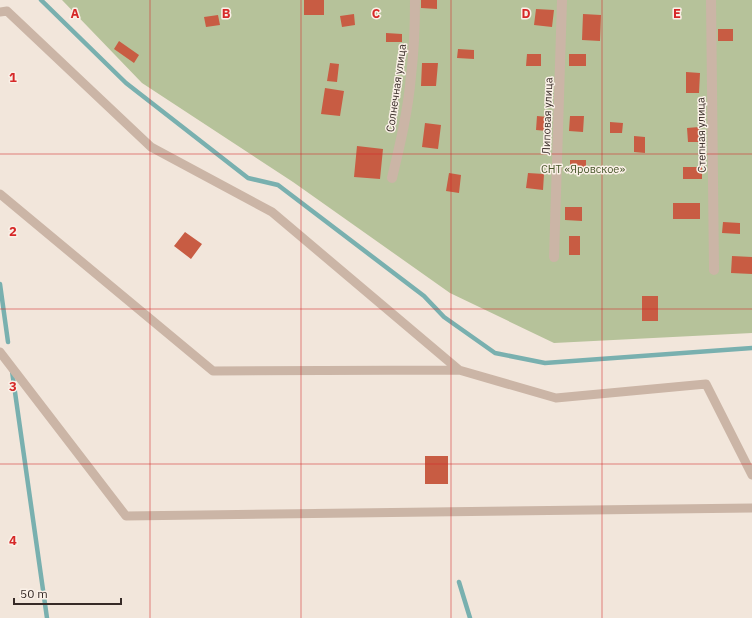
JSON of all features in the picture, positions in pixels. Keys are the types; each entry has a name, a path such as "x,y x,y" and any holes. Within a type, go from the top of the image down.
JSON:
{"street":[{"name":"Солнечная улица","path":"392,178 403,131 411,78 415,0"},
{"name":"Липовая улица","path":"554,257 562,0"},
{"name":"Степная улица","path":"711,0 714,270"}],"lane":[{"path":"0,12 7,12 151,147 272,212 459,370"},
{"path":"0,194 212,371 459,370 556,398 706,384 752,475"},
{"path":"0,352 126,516 752,508"}],"green space":[{"name":"СНТ «Яровское»","path":"62,0 752,0 752,333 554,343 450,293 293,182 142,83"}],"building":[{"path":"304,0 324,0 324,15 304,15"},
{"path":"421,0 437,0 437,9 421,8"},
{"path":"536,9 554,10 552,27 534,25"},
{"path":"354,14 355,25 342,27 340,16"},
{"path":"583,14 601,15 600,41 582,40"},
{"path":"218,15 220,25 206,27 204,17"},
{"path":"718,29 733,29 733,41 718,41"},
{"path":"386,33 402,34 402,42 386,42"},
{"path":"119,41 139,55 134,63 114,49"},
{"path":"458,49 474,50 474,59 457,58"},
{"path":"527,54 541,54 541,66 526,66"},
{"path":"569,54 586,54 586,66 569,66"},
{"path":"330,63 339,64 337,82 327,81"},
{"path":"422,63 438,63 436,86 421,86"},
{"path":"686,72 700,73 699,93 686,93"},
{"path":"325,88 344,91 340,116 321,114"},
{"path":"537,116 548,117 547,131 536,130"},
{"path":"570,116 584,116 583,132 569,131"},
{"path":"610,122 623,123 622,133 610,133"},
{"path":"425,123 441,125 438,149 422,147"},
{"path":"699,127 699,142 688,142 687,128"},
{"path":"634,136 645,137 645,153 634,152"},
{"path":"357,146 383,149 380,179 354,177"},
{"path":"570,160 586,160 586,173 570,173"},
{"path":"683,167 702,167 702,179 683,179"},
{"path":"449,173 461,175 459,193 446,191"},
{"path":"528,173 544,174 543,190 526,188"},
{"path":"673,203 700,203 700,219 673,219"},
{"path":"565,207 582,207 582,221 565,220"},
{"path":"723,222 740,223 740,234 722,233"},
{"path":"185,232 202,244 191,259 174,246"},
{"path":"569,236 580,236 580,255 569,255"},
{"path":"732,256 752,257 752,274 731,273"},
{"path":"642,296 658,296 658,321 642,321"},
{"path":"425,456 448,456 448,484 425,484"}],"waterway":[{"path":"41,0 126,83 248,178 278,185 424,296 444,317 495,353 545,363 752,348"},
{"path":"0,284 8,342"},
{"path":"12,371 47,618"},
{"path":"459,582 470,618"}]}
